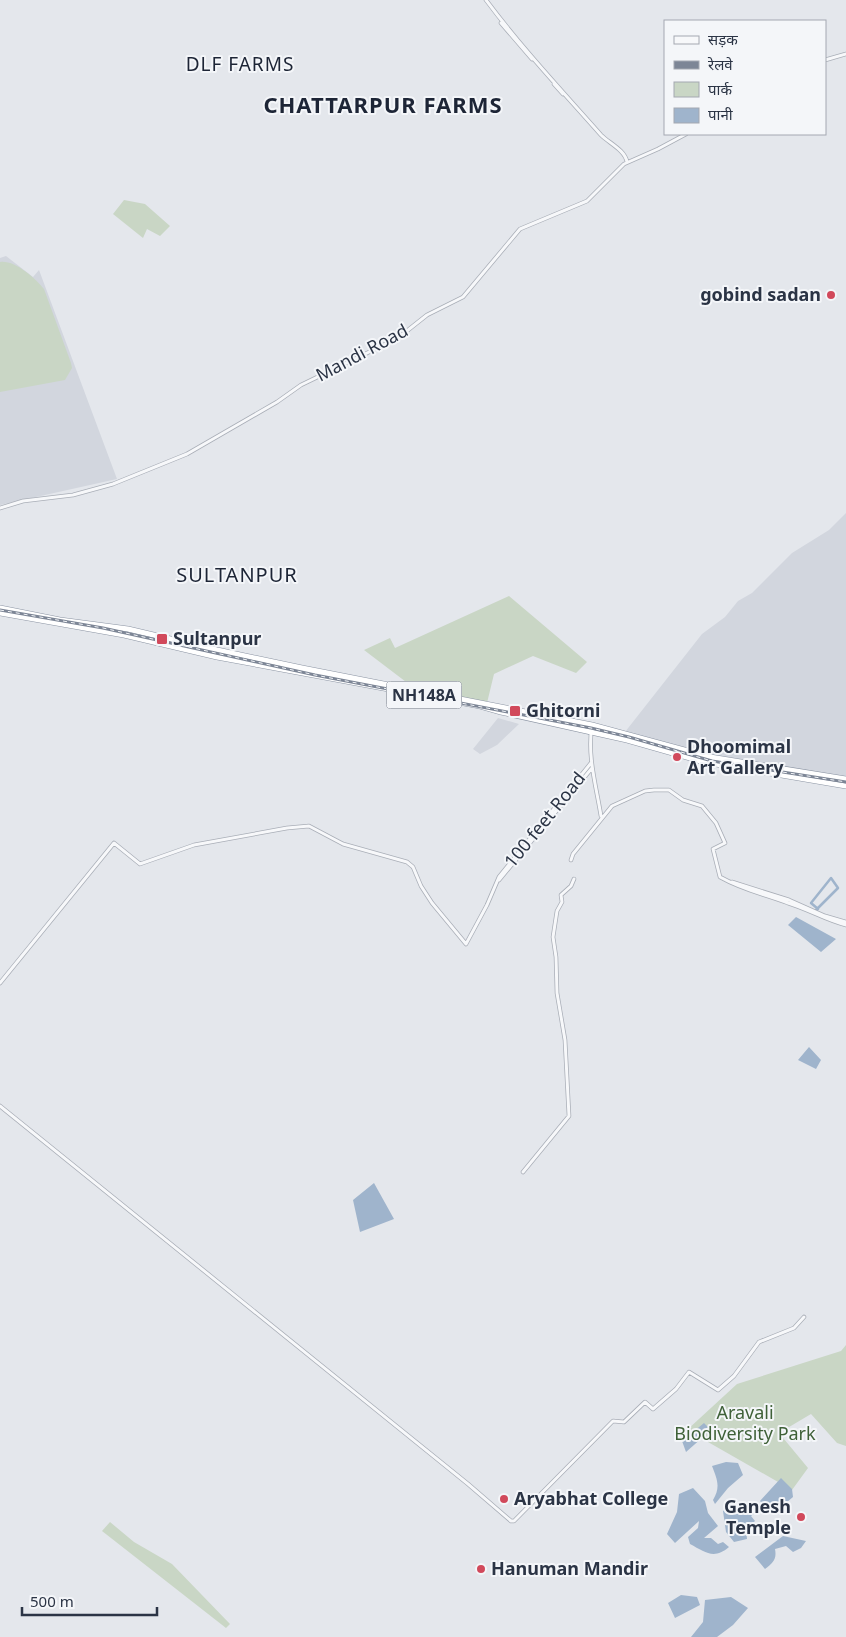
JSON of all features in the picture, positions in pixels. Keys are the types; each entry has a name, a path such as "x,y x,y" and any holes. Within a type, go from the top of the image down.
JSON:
{"highway":[{"name":"NH148A","path":"0,608 60,620 128,629 217,657 302,670 480,706 501,712 591,728 710,757 846,779"},
{"name":"NH148A","path":"0,613 187,646"},
{"name":"NH148A","path":"591,728 704,762 846,786"},
{"path":"811,773 811,780"}],"street":[{"path":"484,0 566,95 605,138 624,155 627,162"},
{"path":"826,60 846,54"},
{"name":"Mandi Road","path":"0,508 23,501 73,494 98,488 172,462 187,454 276,402 301,385 398,338 427,315 464,297 520,229 588,201 627,162 684,135"},
{"path":"591,728 591,766 601,816"},
{"name":"100 feet Road","path":"0,983 114,843 140,864 194,845 287,828 310,826 343,844 407,862 413,867 432,903 465,944 487,905 499,877 591,766"},
{"path":"571,860 572,854 614,804 646,791 670,790 683,800 702,806 716,823 725,843 712,849 719,875 731,882 789,900 813,912 846,924"},
{"path":"523,1172 569,1116 564,1040 557,993 556,951 553,936 557,911 562,902 561,895 574,879"},
{"path":"0,1106 468,1484 509,1520 514,1521 613,1421 626,1421 645,1402 653,1409 676,1389 689,1372 718,1390 734,1376 759,1342 795,1327 804,1318"}],"shaded area":[{"path":"6,256 33,277 39,270 117,479 0,505 0,258"},
{"path":"846,513 846,777 714,756 625,732 702,634 725,617 738,601 752,593 792,553 829,530"},
{"path":"498,718 519,724 497,745 480,754 473,749"}],"green space":[{"path":"124,200 145,204 170,226 160,236 147,229 143,238 113,214"},
{"path":"0,262 6,262 18,267 30,275 44,289 71,363 72,368 65,380 0,392"},
{"path":"509,596 587,662 576,673 533,656 494,674 487,703 414,688 364,650 390,638 395,648"},
{"name":"Aravali Biodiversity Park","path":"846,1345 846,1446 837,1443 811,1414 779,1433 808,1468 792,1490 687,1430 737,1384 841,1351"},
{"path":"110,1522 134,1542 172,1564 230,1624 226,1628 102,1531"}],"water":[{"path":"796,917 836,939 821,952 788,925"},
{"path":"809,1047 821,1060 816,1069 798,1060"},
{"path":"374,1183 394,1219 360,1232 353,1200"},
{"path":"704,1423 711,1430 686,1452 682,1441"},
{"path":"726,1462 738,1463 743,1475 728,1488 715,1504 713,1500 717,1491 717,1483 712,1466"},
{"path":"781,1478 792,1489 793,1497 781,1507 770,1512 760,1501"},
{"path":"693,1488 705,1501 708,1513 718,1526 704,1538 711,1538 718,1544 723,1542 729,1547 724,1551 714,1554 700,1550 690,1544 688,1537 698,1528 699,1521 675,1543 667,1534 677,1512 679,1494"},
{"path":"734,1502 740,1510 747,1513 745,1510 752,1507 755,1513 751,1516 755,1521 746,1529 747,1539 734,1542 726,1532 723,1511"},
{"path":"783,1536 806,1541 801,1548 793,1552 786,1546 775,1549 774,1560 765,1569 755,1557"},
{"path":"681,1595 697,1597 700,1605 675,1618 668,1603"},
{"path":"731,1597 748,1608 733,1625 717,1637 691,1637 703,1622 705,1600"}],"waterway":[{"path":"831,878 811,903 818,909 815,911 838,888 831,878"}],"railway":[{"path":"0,610 103,628 315,675 591,728 712,761 846,782"}],"place":[{"name":"gobind sadan","path":"831,295"},
{"name":"Sultanpur","path":"162,639"},
{"name":"Ghitorni","path":"515,711"},
{"name":"Dhoomimal Art Gallery","path":"677,757"},
{"name":"Aryabhat College","path":"504,1499"},
{"name":"Ganesh Temple","path":"801,1517"},
{"name":"Hanuman Mandir","path":"481,1569"}],"district":[{"name":"DLF FARMS","path":"240,64"},
{"name":"CHATTARPUR FARMS","path":"383,105"},
{"name":"SULTANPUR","path":"237,575"}]}
